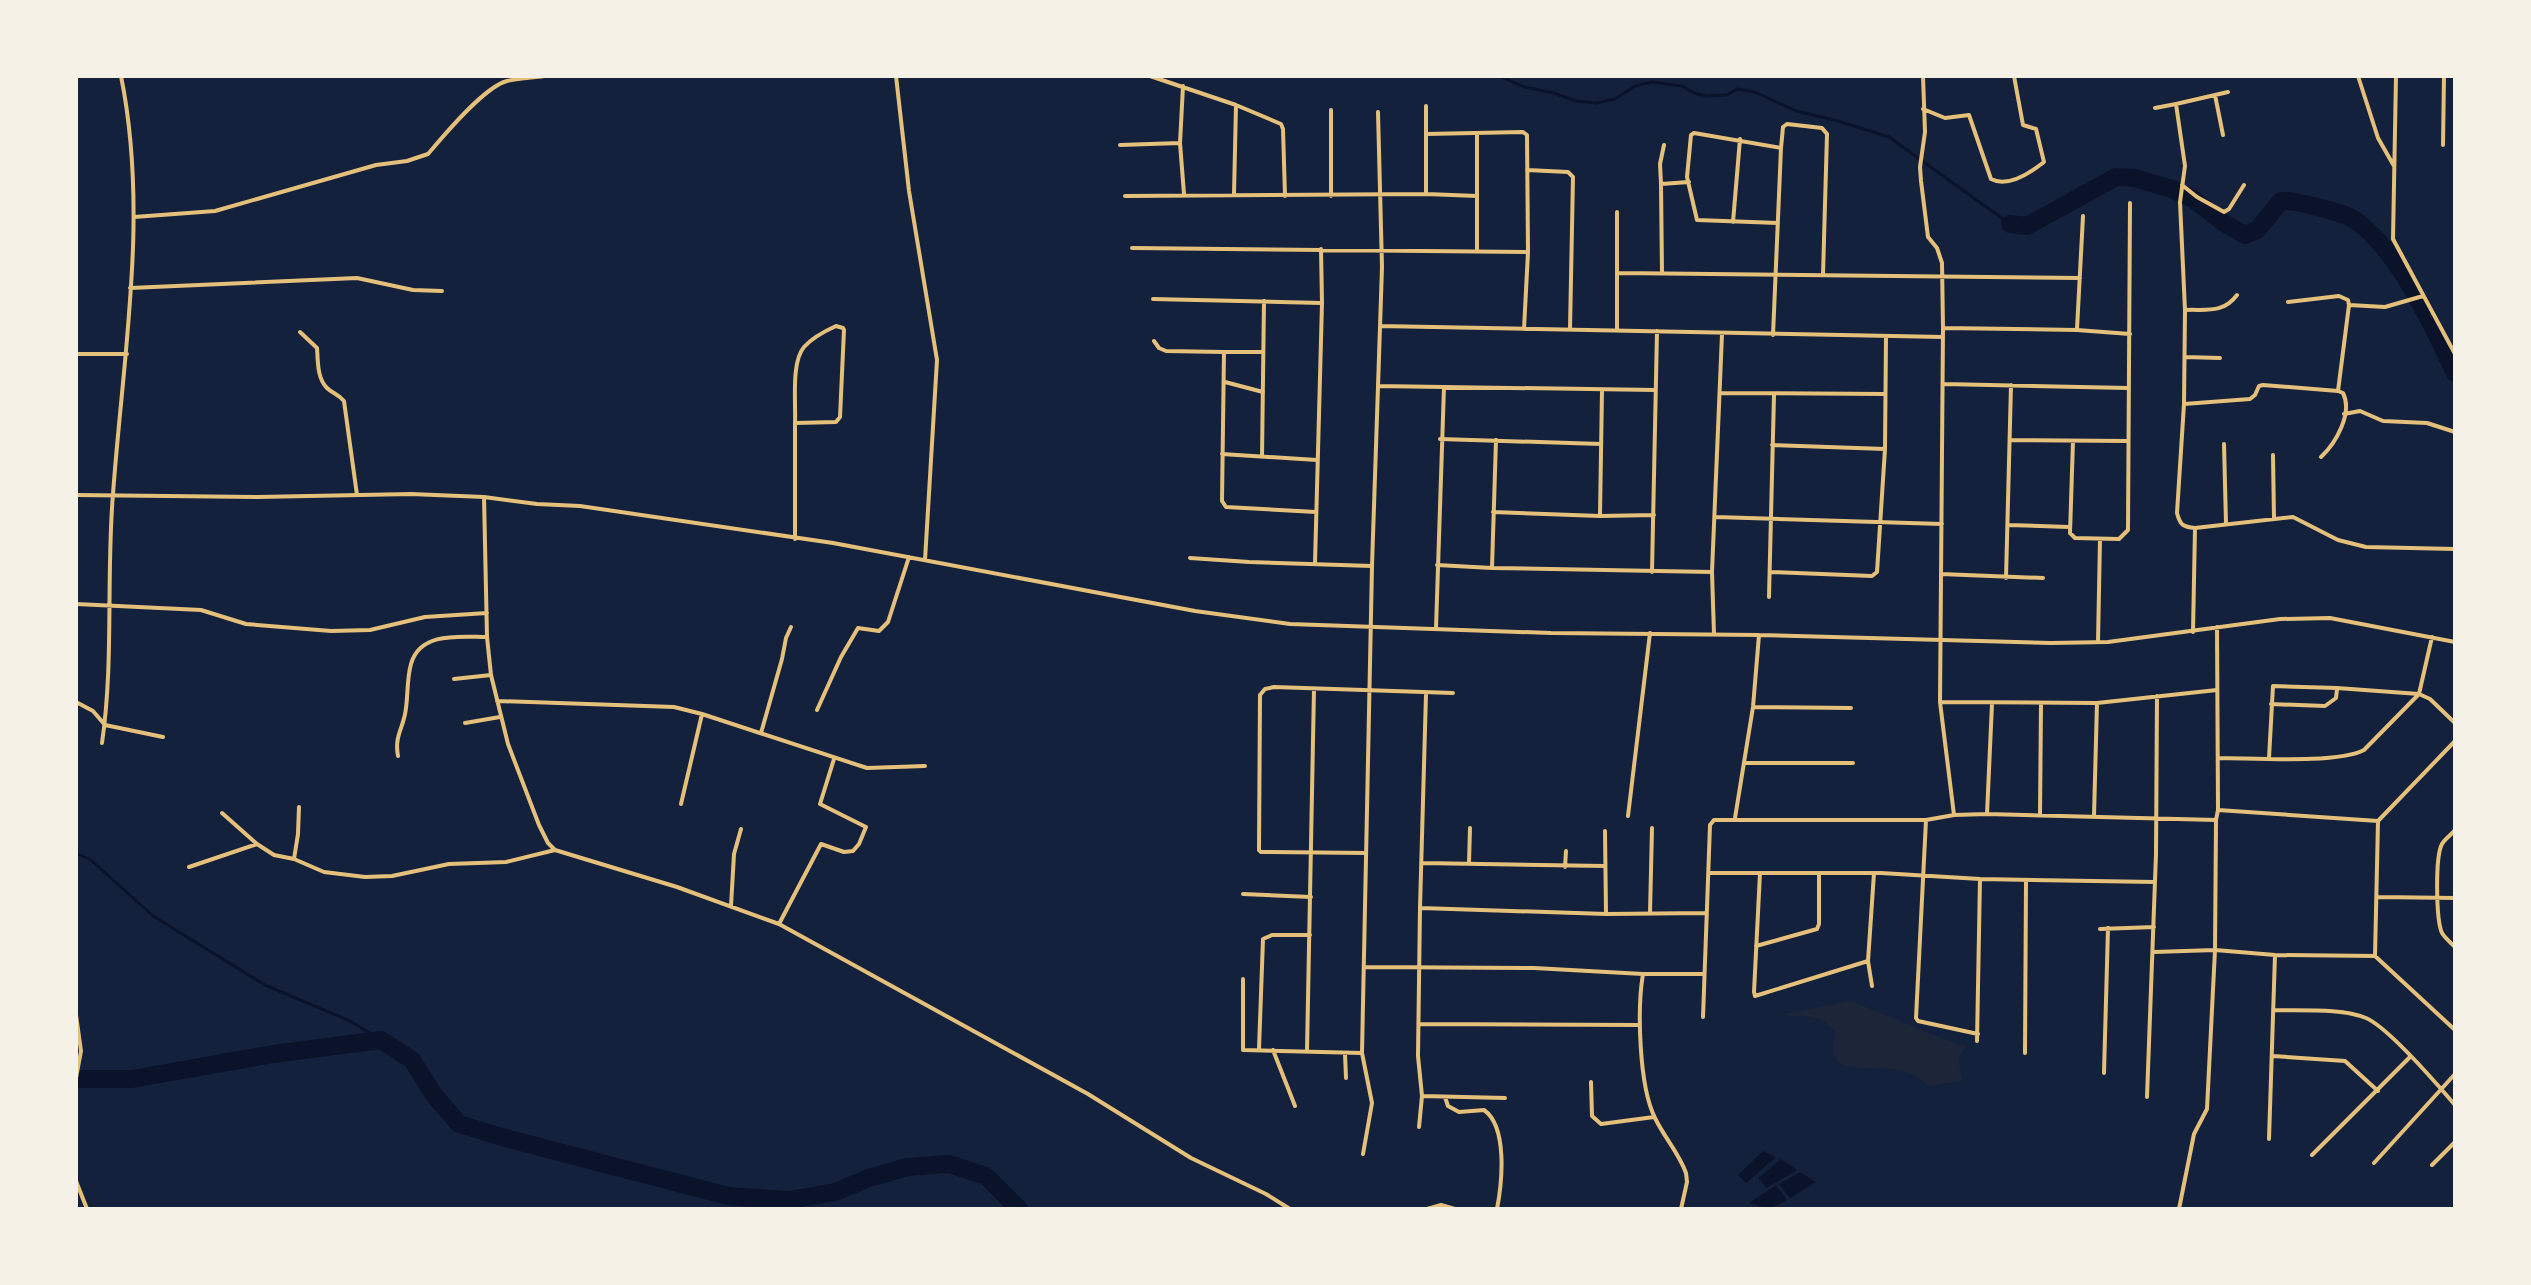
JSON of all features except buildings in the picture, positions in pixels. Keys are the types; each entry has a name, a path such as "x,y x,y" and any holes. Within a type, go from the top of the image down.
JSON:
{"street":[{"path":"102,743 109,698 113,495 127,354 134,217 134,177 121,76"},
{"path":"134,217 215,211 376,165 419,158 428,154 495,86 506,79 544,76"},
{"path":"896,76 909,191 934,337 937,377 925,560"},
{"path":"1150,76 1236,105 1282,126 1285,196"},
{"path":"1923,76 1924,145 1920,167 1928,237 1940,256 1942,276 1944,384 1940,702 1954,815"},
{"path":"1923,109 1945,118 1969,115 1991,179 2002,183 2018,178 2044,162 2036,129 2023,125 2014,76"},
{"path":"2358,76 2378,138 2395,166"},
{"path":"2396,76 2393,239 2421,296 2455,354"},
{"path":"2443,145 2444,76"},
{"path":"1183,86 1180,143 1184,194"},
{"path":"2155,108 2228,92"},
{"path":"2215,95 2223,135"},
{"path":"2176,104 2185,166 2180,202 2185,357 2179,523 2195,528 2293,517 2338,540 2366,547 2455,549"},
{"path":"1234,194 1236,105"},
{"path":"1426,106 1426,194"},
{"path":"1331,110 1331,196"},
{"path":"1363,1154 1372,1103 1362,1053 1382,249 1378,112"},
{"path":"1773,335 1781,148 1783,127 1787,124 1826,130 1823,276"},
{"path":"1426,134 1523,132 1527,135 1528,252 1524,329"},
{"path":"1778,223 1697,220 1687,172 1691,135 1699,133 1781,148"},
{"path":"1477,134 1477,251"},
{"path":"1733,222 1740,139"},
{"path":"1120,145 1180,143"},
{"path":"1662,273 1660,164 1664,145"},
{"path":"1527,170 1568,172 1573,177 1570,329"},
{"path":"1661,184 1689,182"},
{"path":"2182,188 2224,212 2244,185"},
{"path":"1125,196 1477,196"},
{"path":"2073,441 2069,527 2075,538 2119,539 2128,530 2130,203"},
{"path":"1617,212 1617,331"},
{"path":"2077,330 2083,216"},
{"path":"1132,248 1528,252"},
{"path":"1315,563 1321,249"},
{"path":"1618,273 2080,278"},
{"path":"130,288 357,278 413,290 442,291"},
{"path":"2185,310 2222,308 2237,295"},
{"path":"2288,302 2339,296 2346,298 2349,305 2338,391"},
{"path":"2349,305 2385,307 2421,296"},
{"path":"1153,299 1322,303"},
{"path":"1262,457 1264,301"},
{"path":"795,423 838,421 844,330 840,326 822,333 805,346 799,354 796,368 795,423 795,539"},
{"path":"1380,326 1943,337"},
{"path":"1943,328 2130,334"},
{"path":"1652,572 1657,331"},
{"path":"300,332 317,348 323,383 344,401 357,495"},
{"path":"1714,634 1712,572 1722,334"},
{"path":"1771,572 1872,576 1877,572 1885,449 1886,336"},
{"path":"1154,341 1166,351 1263,352"},
{"path":"1224,352 1223,505 1316,512"},
{"path":"76,354 127,354"},
{"path":"2185,357 2220,358"},
{"path":"1225,382 1263,392"},
{"path":"1944,384 2128,388"},
{"path":"2006,578 2011,385"},
{"path":"2184,404 2250,399 2263,385 2338,391 2345,398 2340,432 2321,457"},
{"path":"1378,386 1655,390"},
{"path":"1436,628 1444,387"},
{"path":"1600,516 1602,390"},
{"path":"1720,393 1885,394"},
{"path":"1769,597 1774,395"},
{"path":"2344,414 2360,411 2383,421 2427,423 2455,432"},
{"path":"1440,439 1601,444"},
{"path":"1492,568 1496,440"},
{"path":"2010,440 2128,441"},
{"path":"2224,444 2226,523"},
{"path":"1772,445 1885,449"},
{"path":"1222,454 1317,460"},
{"path":"2273,455 2274,518"},
{"path":"76,495 258,497 411,494 484,497 661,516 833,543 1237,618 1290,624 1551,633 2051,643 2098,642 2280,619 2330,618 2455,642"},
{"path":"484,497 487,637 491,675 500,717 533,812 548,843 555,850 779,924 1088,1094 1191,1158 1290,1209"},
{"path":"1493,512 1654,515"},
{"path":"1716,517 1942,524"},
{"path":"2008,525 2069,527"},
{"path":"2193,632 2195,528"},
{"path":"2098,642 2100,539"},
{"path":"817,710 858,628 879,631 888,622 909,557"},
{"path":"1190,558 1372,566"},
{"path":"1437,565 1712,572"},
{"path":"1941,574 2043,578"},
{"path":"76,604 201,610 246,624 331,631 370,630 425,617 487,613"},
{"path":"761,733 791,627"},
{"path":"2179,1209 2194,1134 2207,1109 2218,810 2217,627"},
{"path":"1628,816 1650,633"},
{"path":"1734,819 1753,707 1759,635"},
{"path":"398,756 395,742 406,715 411,663 417,652 435,639 487,637"},
{"path":"2219,758 2339,757 2357,754 2419,694 2432,637"},
{"path":"454,679 491,675"},
{"path":"2269,758 2271,690 2276,685 2419,694 2430,699 2455,723"},
{"path":"1366,853 1261,852 1258,842 1260,695 1269,687 1453,693"},
{"path":"2271,704 2325,706 2336,698 2337,688"},
{"path":"1307,1051 1314,689"},
{"path":"1940,702 2097,703 2217,690"},
{"path":"1419,1127 1422,1096 1418,1056 1420,908 1426,693"},
{"path":"2147,1097 2154,952 2157,696"},
{"path":"497,701 674,707 867,768 925,766"},
{"path":"76,702 93,711 105,725 163,737"},
{"path":"2094,816 2097,703"},
{"path":"1987,814 1992,704"},
{"path":"2040,815 2041,704"},
{"path":"1753,707 1851,708"},
{"path":"681,804 702,714"},
{"path":"465,723 500,717"},
{"path":"2375,956 2378,821 2455,741"},
{"path":"779,924 821,844 844,852 853,851 866,827 820,804 834,759"},
{"path":"1744,763 1853,763"},
{"path":"294,859 299,807"},
{"path":"2218,810 2378,821"},
{"path":"222,813 274,855 294,859 324,872 373,878 449,864 515,861 555,850"},
{"path":"1703,1017 1710,825 1714,820 1926,820 1987,814 2216,820"},
{"path":"1926,820 1916,1018 1918,1021 1978,1034"},
{"path":"1469,863 1470,828"},
{"path":"1650,913 1652,828"},
{"path":"731,906 734,854 741,829"},
{"path":"2455,830 2442,845 2439,854 2438,897 2440,928 2455,947"},
{"path":"1605,831 1606,914"},
{"path":"189,867 257,844"},
{"path":"1565,867 1566,851"},
{"path":"1422,863 1605,866"},
{"path":"1709,873 1874,873 1980,879 2155,882"},
{"path":"1760,873 1755,996 1868,961"},
{"path":"1756,946 1817,929 1819,873"},
{"path":"1872,986 1868,961 1874,873"},
{"path":"1977,1041 1980,879"},
{"path":"2025,1053 2026,880"},
{"path":"1243,894 1311,897"},
{"path":"2378,897 2455,898"},
{"path":"1420,908 1606,914 1706,913"},
{"path":"2100,929 2154,927"},
{"path":"2104,1073 2108,928"},
{"path":"1259,1049 1263,939 1272,935 1310,935"},
{"path":"2154,952 2215,950 2275,955 2375,956 2455,1030"},
{"path":"2269,1139 2275,955"},
{"path":"1364,967 1534,968 1704,974"},
{"path":"1643,974 1643,1081 1654,1117 1686,1173 1682,1208"},
{"path":"1243,979 1243,1050 1362,1053"},
{"path":"2273,1010 2349,1013 2368,1019 2410,1057 2455,1105"},
{"path":"76,1015 81,1051 76,1078"},
{"path":"1419,1024 1641,1025"},
{"path":"1273,1050 1295,1106"},
{"path":"1345,1054 1346,1078"},
{"path":"2273,1056 2345,1061 2378,1091"},
{"path":"2312,1155 2410,1057"},
{"path":"2374,1163 2455,1074"},
{"path":"1591,1082 1592,1116 1601,1124 1654,1117"},
{"path":"1422,1096 1505,1098"},
{"path":"1445,1097 1448,1106 1459,1112 1484,1110 1493,1118 1501,1148 1497,1209"},
{"path":"2432,1165 2455,1142"},
{"path":"76,1181 87,1209"},
{"path":"1427,1209 1441,1205 1455,1209"}],"shaded area":[{"path":"1851,1001 1967,1046 1958,1057 1962,1081 1929,1086 1907,1072 1838,1063 1833,1052 1835,1032 1829,1025 1816,1018 1780,1015"},
{"path":"1763,1151 1776,1157 1746,1183 1738,1175"},
{"path":"1781,1159 1797,1170 1767,1188 1758,1178"},
{"path":"1800,1172 1816,1182 1790,1198 1779,1184"},
{"path":"1776,1185 1787,1200 1770,1209 1749,1203"}],"waterway":[{"path":"1499,76 1524,87 1575,101 1596,103 1615,99 1635,86 1652,82 1682,86 1707,96 1727,95 1737,89 1755,92 1796,111 1889,137 2010,224"},
{"path":"2010,224 2027,226 2116,177 2135,178 2172,189 2193,199 2245,235 2257,230 2281,201 2299,202 2343,214 2358,222 2388,252 2426,313 2455,373"},
{"path":"76,853 91,860 153,916 265,985 350,1021 381,1040"},
{"path":"76,1079 132,1079 273,1054 381,1040 412,1060 434,1095 459,1124 509,1139 728,1196 789,1200 835,1192 907,1167 949,1164 986,1176 1019,1209"}]}
